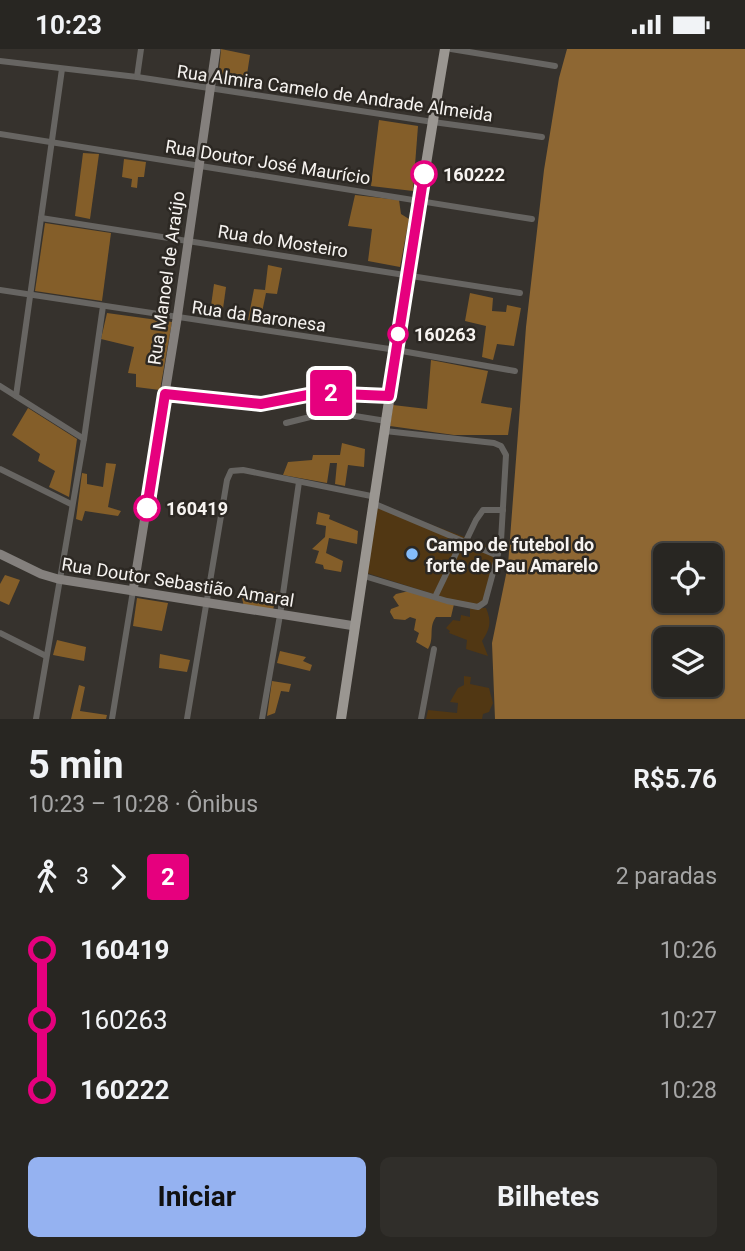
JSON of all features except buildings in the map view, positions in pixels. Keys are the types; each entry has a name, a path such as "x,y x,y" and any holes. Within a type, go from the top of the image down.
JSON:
{"main road":[{"path":"341,719 407,275 445,49"}],"street":[{"path":"136,77 141,49"},
{"name":"Rua Manoel de Araújo","path":"112,719 177,319 216,49"},
{"path":"451,49 555,66"},
{"name":"Rua Almira Camelo de Andrade Almeida","path":"0,61 136,77 542,137"},
{"path":"16,396 62,69"},
{"name":"Rua Doutor José Maurício","path":"0,134 532,219"},
{"name":"Rua do Mosteiro","path":"41,218 520,293"},
{"name":"Rua da Baronesa","path":"0,290 177,319 396,350 515,371"},
{"path":"36,719 84,439 103,306"},
{"path":"0,386 84,439"},
{"path":"165,394 261,404 318,393 389,396"},
{"path":"286,423 330,412 385,426 495,443 501,446 506,455 497,558 482,606 474,607 364,576"},
{"path":"0,469 71,503"},
{"path":"187,719 229,474 235,470 299,482 375,501 496,555 497,558"},
{"path":"262,719 299,482"},
{"path":"435,597 483,510 503,510"},
{"name":"Rua Doutor Sebastião Amaral","path":"0,554 41,574 58,579 355,626"},
{"path":"0,633 46,656"},
{"path":"421,719 433,649"}],"shaded area":[{"path":"221,49 250,55 245,87 218,82"},
{"path":"567,49 745,49 745,719 495,719 492,643 508,565 526,327 544,170 559,78"},
{"path":"379,120 418,126 413,191 371,186"},
{"path":"83,153 99,154 90,219 75,216"},
{"path":"124,159 146,162 144,177 138,177 137,188 131,187 132,179 122,177"},
{"path":"355,195 399,200 401,214 409,219 400,267 368,261 372,229 348,226"},
{"path":"45,223 111,233 102,301 35,291"},
{"path":"268,265 282,268 277,294 266,293 260,322 248,320 254,289 265,290"},
{"path":"214,284 226,287 222,316 210,313"},
{"path":"470,293 493,298 492,311 506,312 507,305 521,308 514,346 497,344 493,360 482,357 486,326 465,321"},
{"path":"107,313 172,322 160,390 136,387 136,374 128,373 134,347 101,339"},
{"path":"431,360 488,371 481,403 512,408 508,435 454,435 390,426 393,405 427,409"},
{"path":"28,408 77,439 69,497 49,487 55,471 38,461 40,454 12,435"},
{"path":"342,443 365,449 364,467 348,465 345,486 335,484 337,463 330,463 327,483 283,475 288,462 312,460 313,455 340,455"},
{"path":"106,463 116,464 108,507 121,511 118,516 85,511 82,521 76,519 82,473 87,474 87,484 103,487"},
{"path":"378,505 497,549 483,606 452,600 367,573"},
{"path":"318,512 330,515 329,519 358,531 357,544 329,538 326,553 343,561 341,572 324,569 323,565 315,563 319,551 312,549 325,537 326,526 316,524"},
{"path":"5,575 20,580 9,605 0,601 0,584"},
{"path":"263,591 277,592 273,610 244,607 242,598 260,602"},
{"path":"409,591 454,604 451,617 436,617 428,649 416,642 419,633 414,630 416,619 394,619 390,612 399,606 393,597"},
{"path":"137,598 168,603 162,631 133,626"},
{"path":"470,608 486,608 488,613 489,625 482,641 488,656 466,649 467,640 449,633 446,628 453,620 460,621 461,615 470,617"},
{"path":"57,640 86,647 84,661 53,655"},
{"path":"280,651 306,657 303,661 312,665 310,671 277,663"},
{"path":"160,654 190,660 187,672 159,668"},
{"path":"464,676 471,677 470,684 489,688 493,703 489,712 483,714 482,719 426,719 428,710 457,713 458,703 450,702 458,688 464,685"},
{"path":"272,681 291,684 289,692 281,691 275,713 267,716"},
{"path":"79,685 85,687 80,711 107,715 106,719 71,719"}],"bus line":[{"name":"2","path":"147,508 165,394 261,404 318,393 389,396 424,174"}],"place":[{"name":"160222","path":"424,174"},
{"name":"160263","path":"398,334"},
{"name":"160419","path":"147,508"},
{"name":"Campo de futebol do forte de Pau Amarelo","path":"412,554"}]}
